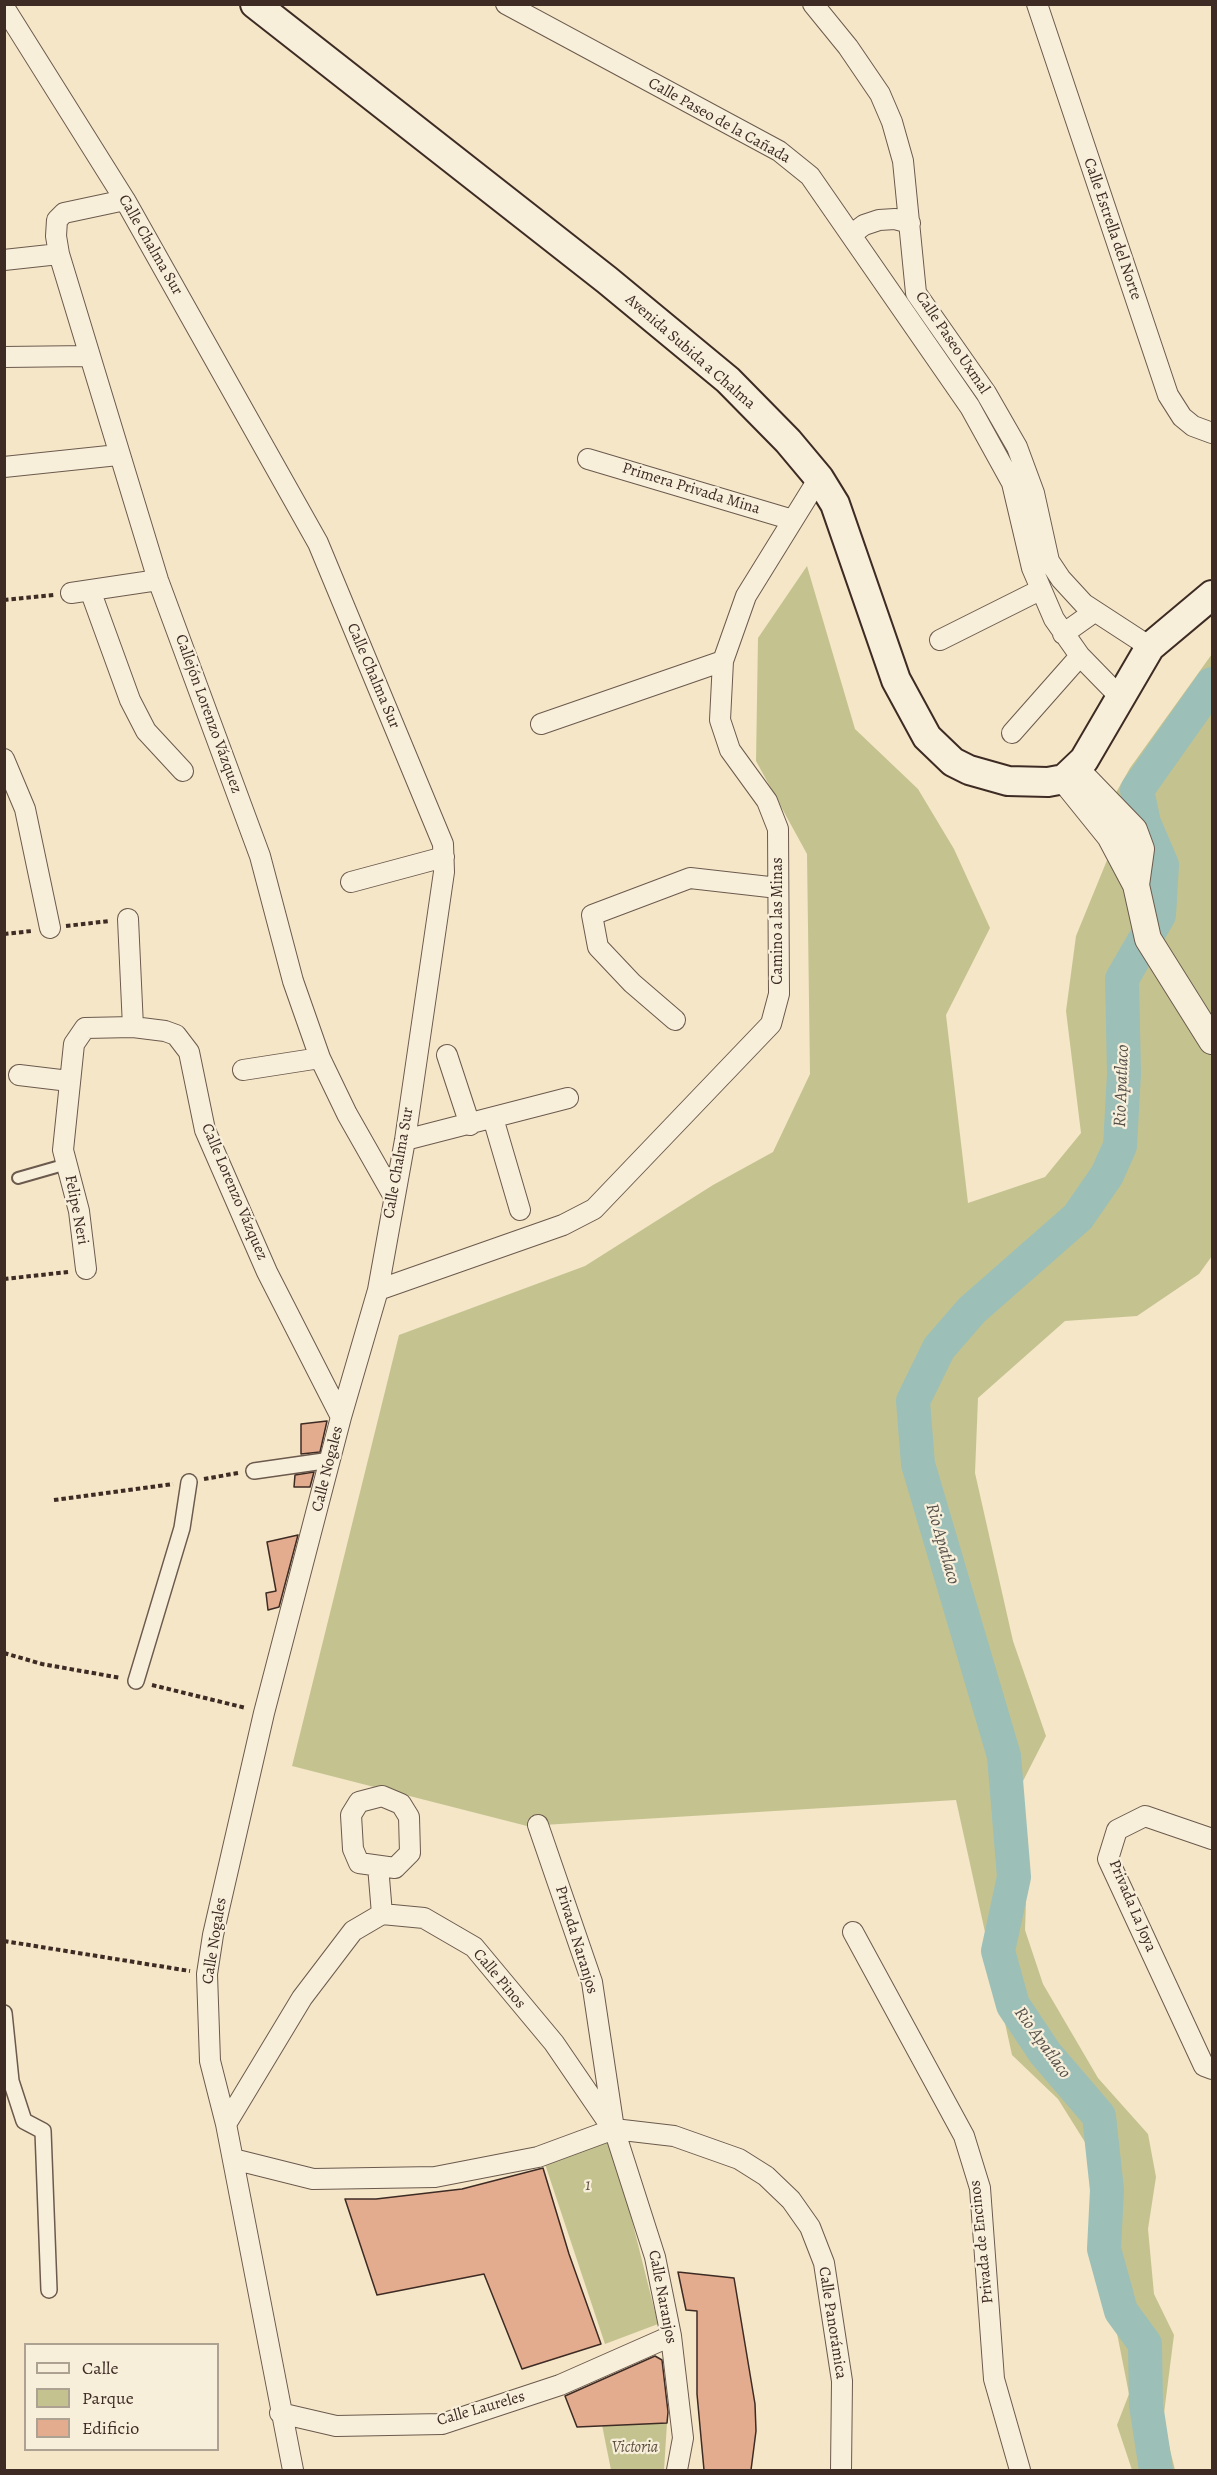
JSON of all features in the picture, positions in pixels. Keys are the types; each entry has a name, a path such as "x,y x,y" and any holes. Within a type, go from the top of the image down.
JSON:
{"main road":[{"name":"Avenida Subida a Chalma","path":"255,4 607,280 728,380 788,441 819,478 836,504 896,680 927,737 953,762 986,776 1029,782 1070,774"},
{"path":"1070,774 1122,699 1150,647 1212,595"}],"street":[{"name":"Calle Paseo de la Cañada","path":"506,4 779,151 810,176 887,286"},
{"name":"Calle Paseo Uxmal","path":"813,4 880,93 892,122 903,161 910,223 913,284 916,293 986,393 1017,447 1034,493 1049,561 1077,598 1094,612 1150,647"},
{"name":"Calle Estrella del Norte","path":"1037,4 1168,395 1182,417 1193,426 1212,433"},
{"name":"Calle Chalma Sur","path":"4,7 125,200 318,543 443,844 444,872 405,1140 393,1195 378,1290 341,1417"},
{"name":"Callejón Lorenzo Vázquez","path":"125,200 64,213 57,220 56,236 59,254 88,357 158,580 260,856 293,981 320,1058 347,1114 393,1195"},
{"path":"852,234 879,220 895,219 910,223"},
{"path":"4,260 59,254"},
{"name":"Calle Paseo Uxmal","path":"887,286 970,407 1001,460 1021,511 1028,553 1040,590 1064,634 1080,656 1122,699"},
{"path":"4,357 88,357"},
{"path":"4,467 118,454"},
{"name":"Primera Privada Mina","path":"588,459 793,520"},
{"name":"Camino a las Minas","path":"378,1290 563,1225 594,1209 771,1024 779,994 778,829 767,801 730,750 720,720 723,661 746,596 819,478"},
{"path":"158,580 80,591 146,731 183,771"},
{"path":"940,640 1040,590"},
{"path":"1064,634 1094,612"},
{"path":"1012,733 1080,656"},
{"path":"541,724 723,661"},
{"path":"4,759 25,809 50,928"},
{"path":"1070,774 1134,830 1141,849 1136,885 1149,939 1212,1041"},
{"path":"351,882 444,857"},
{"path":"675,1020 632,983 598,946 592,915 690,878 778,888"},
{"path":"128,919 133,1026"},
{"name":"Calle Lorenzo Vázquez","path":"69,1082 74,1044 85,1028 133,1026 176,1035 189,1052 205,1131 267,1272 341,1417"},
{"path":"447,1055 470,1125"},
{"path":"243,1070 320,1058"},
{"path":"19,1075 69,1082"},
{"name":"Felipe Neri","path":"69,1082 65,1157 79,1211 87,1269"},
{"path":"405,1140 568,1098"},
{"path":"493,1118 520,1210"},
{"name":"Calle Nogales","path":"293,2470 280,2413 226,2124 210,2061 207,1974 213,1935 264,1713 341,1417"},
{"path":"254,1471 331,1460"},
{"path":"136,1681 182,1528 189,1482"},
{"name":"Privada La Joya","path":"1212,1839 1144,1816 1117,1830 1108,1859 1204,2066 1212,2069"},
{"name":"Privada Naranjos","path":"538,1825 592,1982 614,2129"},
{"path":"226,2124 303,1998 353,1931 382,1914 378,1866"},
{"name":"Calle Pinos","path":"382,1914 424,1918 474,1947 554,2043 614,2129"},
{"name":"Privada de Encinos","path":"853,1932 964,2136 980,2188 994,2379 1020,2470"},
{"path":"4,2013 11,2081 24,2121 43,2131 49,2290"},
{"path":"233,2159 313,2179 435,2177 538,2157 614,2129"},
{"name":"Calle Naranjos","path":"614,2129 655,2257 671,2336 682,2438 677,2470"},
{"name":"Calle Panorámica","path":"614,2129 674,2136 739,2159 766,2176 791,2200 810,2227 824,2264 842,2381 841,2470"},
{"name":"Calle Laureles","path":"280,2413 336,2426 442,2424 560,2385 671,2336"}],"lane":[{"path":"18,1178 65,1157"}],"path":[{"path":"4,600 80,591"},
{"path":"4,1279 87,1269"},
{"path":"54,1500 254,1471"},
{"path":"4,1653 42,1664 136,1681 264,1713"},
{"path":"4,1941 207,1974"}],"green space":[{"path":"807,566 855,729 918,789 954,849 990,928 946,1015 968,1203 1045,1177 1081,1133 1066,1011 1076,936 1121,826 1109,805 1130,768 1212,654 1212,1256 1199,1274 1137,1316 1065,1321 978,1398 975,1473 1013,1641 1046,1736 1021,1785 1028,1844 1025,1930 1043,1984 1098,2078 1148,2134 1156,2177 1148,2229 1154,2294 1174,2335 1163,2421 1175,2470 1132,2470 1117,2425 1129,2394 1095,2222 1088,2147 1058,2099 1012,2055 956,1800 527,1826 292,1766 399,1335 585,1266 713,1185 773,1152 810,1074 807,854 756,761 758,638"},
{"name":"1","path":"612,2141 658,2324 605,2344 545,2164"},
{"name":"Victoria","path":"667,2423 664,2470 611,2470 602,2425"}],"building":[{"path":"327,1421 320,1452 301,1454 301,1424"},
{"path":"314,1472 310,1487 294,1487 295,1475"},
{"path":"298,1535 279,1607 268,1610 266,1593 276,1591 267,1542"},
{"path":"543,2168 569,2254 601,2344 522,2369 484,2274 377,2295 345,2199 376,2199 462,2189"},
{"path":"678,2272 734,2278 755,2404 756,2431 751,2470 704,2470 697,2394 697,2311 686,2310"},
{"name":"Victoria","path":"655,2356 662,2360 668,2412 667,2423 577,2427 565,2396"}],"waterway":[{"name":"Rio Apatlaco","path":"1156,2470 1146,2405 1145,2344 1121,2311 1104,2249 1107,2190 1099,2116 1045,2053 1013,2005 998,1951 1014,1877 1004,1756 918,1464 913,1401 939,1348 972,1310 1078,1217 1107,1175 1120,1146 1124,1074 1122,979 1159,915 1162,865 1144,823 1137,790 1212,684"}]}
